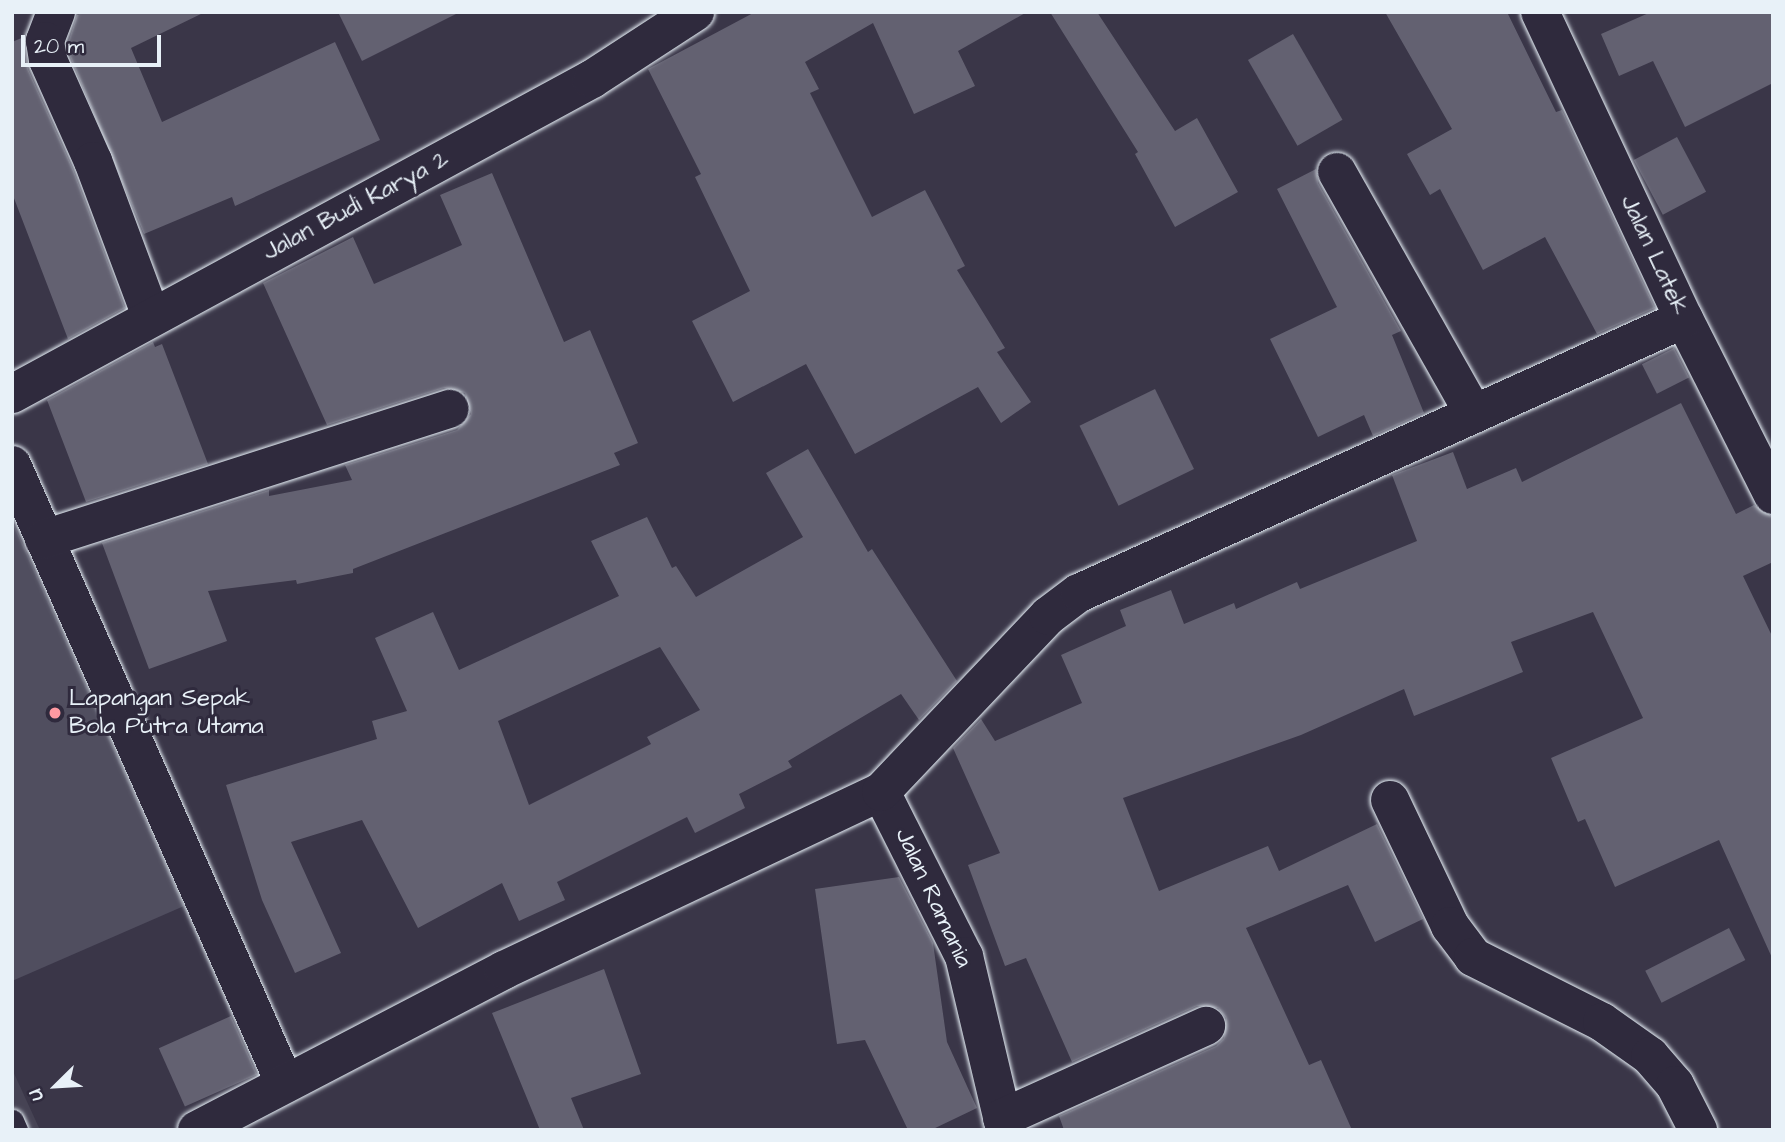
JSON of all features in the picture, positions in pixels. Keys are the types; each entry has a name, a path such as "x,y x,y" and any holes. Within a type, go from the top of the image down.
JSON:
{"street":[{"path":"56,12 46,41 48,61 93,160 151,316"},
{"name":"Jalan Budi Karya 2","path":"12,394 151,316 592,79 695,12"},
{"name":"Jalan Latek","path":"1540,12 1684,319 1773,495"},
{"path":"1337,172 1474,414"},
{"path":"197,1130 284,1082 504,970 881,792 1039,625 1079,593 1684,319"},
{"path":"44,539 450,409"},
{"path":"12,465 284,1082"},
{"name":"Jalan Ramania","path":"881,792 964,956 1003,1124"},
{"path":"1390,800 1450,926 1472,957 1602,1022 1650,1056 1675,1085 1698,1130"},
{"path":"1003,1124 1206,1026"}],"lane":[{"path":"12,1121 16,1130"}],"shaded area":[{"name":"Lapangan Sepak Bola Putra Utama","path":"12,520 184,906 12,981"},
{"path":"12,1069 40,1130 12,1130"}],"building":[{"path":"85,12 205,12 131,48 162,122 335,42 380,140 235,206 232,197 144,234 69,54 68,43 77,15"},
{"path":"338,12 460,12 362,61"},
{"path":"755,12 1027,12 958,51 975,86 914,114 873,23 805,62 819,89 810,93 872,217 925,190 965,266 957,270 1005,348 997,352 1031,402 1001,423 978,387 855,454 806,364 733,402 692,321 750,291 695,177 701,174 648,69"},
{"path":"1050,12 1097,12 1175,131 1197,118 1238,192 1175,227 1135,154 1138,152"},
{"path":"1385,12 1507,12 1556,112 1562,110 1655,308 1597,334 1545,237 1483,270 1440,189 1430,195 1407,154 1452,129"},
{"path":"1651,12 1773,12 1773,83 1685,127 1653,61 1619,76 1601,34"},
{"path":"1293,34 1342,120 1297,146 1248,60"},
{"path":"24,37 28,69 73,169 125,308 68,339 12,193 12,42"},
{"path":"1677,137 1706,192 1663,215 1634,160"},
{"path":"1316,169 1318,183 1401,331 1392,335 1424,413 1373,436 1364,415 1318,437 1270,339 1337,307 1277,189"},
{"path":"492,173 564,342 590,330 638,443 614,453 620,465 353,569 353,573 297,584 296,580 208,591 227,641 149,669 102,543 269,490 269,496 352,480 345,465 457,430 471,414 465,393 444,388 327,425 263,283 353,237 374,284 462,245 440,195"},
{"path":"153,342 155,347 162,344 208,464 86,502 47,400"},
{"path":"1674,348 1689,377 1657,394 1642,364"},
{"path":"1155,389 1194,469 1119,506 1080,426"},
{"path":"1681,403 1736,514 1754,505 1773,517 1773,562 1743,576 1773,638 1773,960 1719,840 1615,887 1585,819 1578,822 1551,758 1643,718 1593,612 1511,642 1523,672 1414,716 1404,689 1301,735 1123,798 1159,891 1268,846 1279,871 1377,824 1423,919 1375,942 1348,885 1246,928 1309,1065 1321,1060 1352,1130 1064,1130 1059,1116 1216,1046 1224,1038 1226,1018 1218,1008 1197,1006 1072,1062 1026,958 1005,966 968,865 1000,853 953,748 981,719 995,741 1082,703 1061,655 1126,626 1120,610 1171,590 1184,624 1234,603 1236,609 1297,582 1300,589 1417,541 1392,475 1453,452 1467,489 1516,468 1522,482"},
{"path":"808,449 868,552 872,549 957,681 919,720 901,694 788,761 792,767 739,794 745,808 695,833 687,817 557,882 565,900 519,921 502,883 418,928 362,820 291,842 341,953 295,973 262,900 226,785 377,739 372,721 407,711 375,638 433,612 459,670 619,596 591,541 647,517 672,568 676,566 696,597 803,537 766,473","holes":["660,647 700,710 647,737 651,744 529,805 498,721"]},
{"path":"899,877 933,943 947,1042 977,1108 931,1130 908,1130 865,1040 837,1044 815,889"},
{"path":"1729,928 1745,960 1662,1003 1645,971"},
{"path":"604,969 641,1074 571,1098 584,1130 540,1130 492,1013"},
{"path":"231,1016 257,1074 185,1107 159,1048"}],"place":[{"name":"Lapangan Sepak Bola Putra Utama","path":"55,713"}]}
